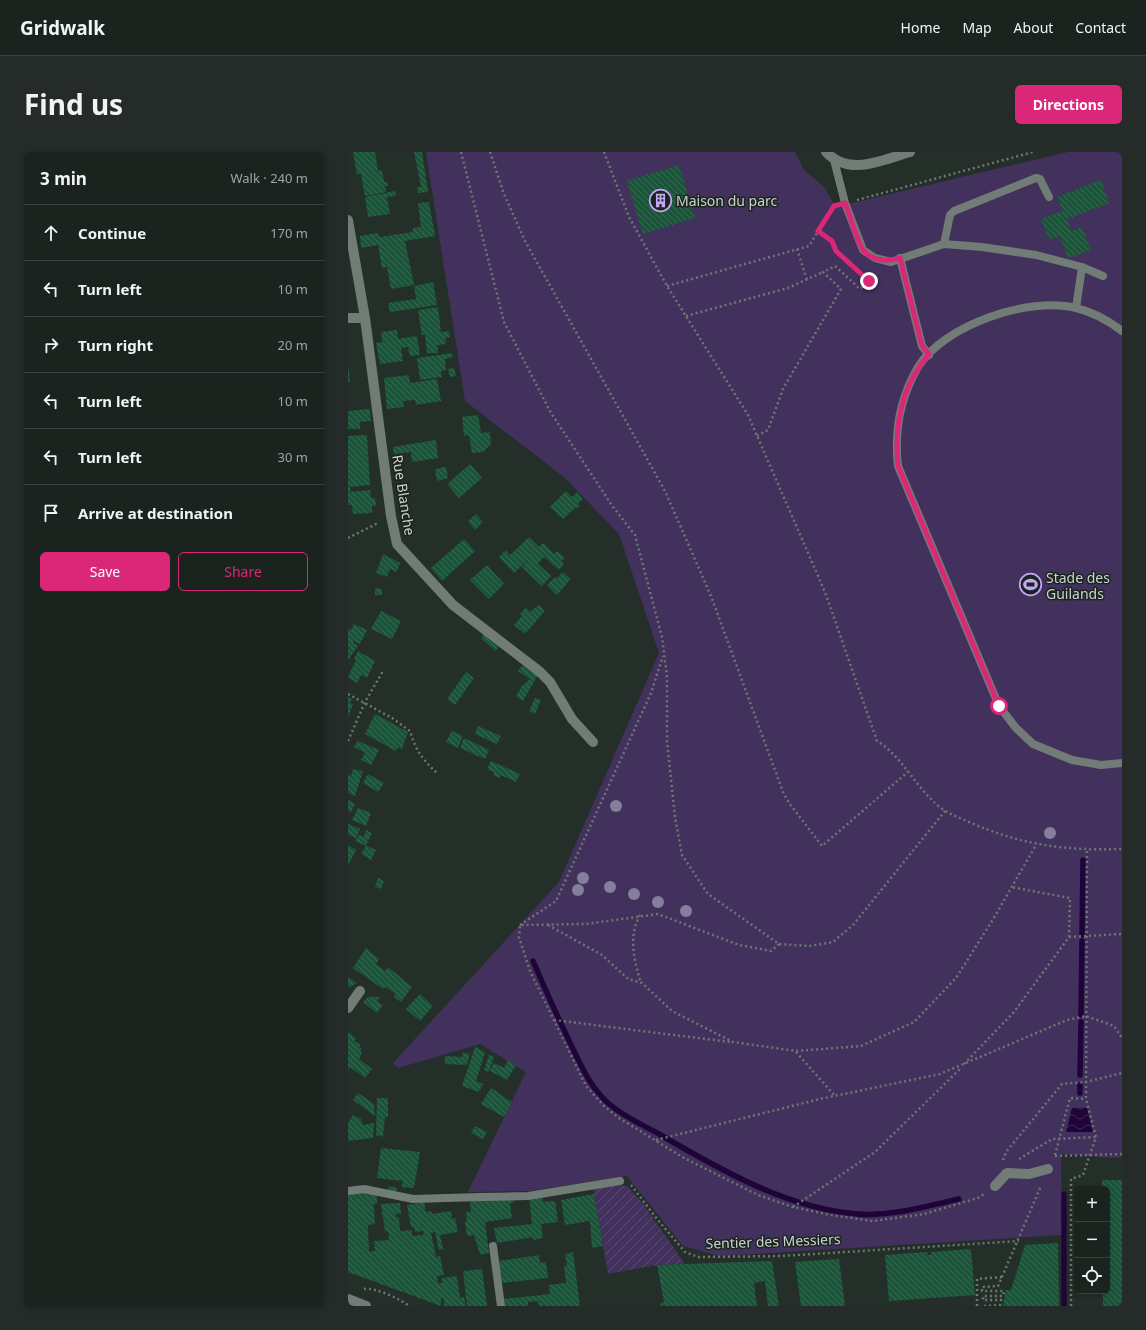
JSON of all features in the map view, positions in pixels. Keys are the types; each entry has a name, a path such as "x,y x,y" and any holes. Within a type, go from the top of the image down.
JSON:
{"street":[{"path":"826,152 834,160 848,166 860,165 910,152"},
{"name":"Rue Blanche","path":"348,220 365,318 391,516 397,544 453,605 539,671 550,682 572,719 594,742"},
{"path":"348,318 365,318"},
{"path":"348,1008 360,991"},
{"path":"996,1186 1007,1173 1029,1174 1048,1169"},
{"path":"348,1299 366,1306"}],"lane":[{"path":"834,160 845,203 863,250 875,258 891,262 944,244 982,247 1036,255 1082,267 1104,276"},
{"path":"944,244 950,216 954,211 1036,178 1040,179 1049,198"},
{"path":"900,258 922,346 929,354"},
{"path":"1076,308 1082,267"},
{"path":"1122,331 1110,321 1076,308 1055,305 1031,306 998,314 974,323 943,341 919,366 905,393 899,410 896,446 898,466 987,681 999,706 1016,728 1033,744 1072,760 1101,764 1122,763"},
{"path":"348,1191 364,1189 413,1199 482,1198 528,1196 620,1181"},
{"path":"493,1246 501,1306"}],"path":[{"path":"461,152 504,322 551,413 613,507 636,535 662,637 667,677 667,741 675,816 682,855 708,894 780,944 809,946 833,942 853,925 945,811"},
{"path":"490,152 504,194 525,241 640,443 674,511 713,603 737,664 773,768 789,803 822,846 909,771"},
{"path":"604,152 629,217 667,286 748,415 825,592 878,740 889,748 933,801 945,811 993,833 1036,845 1087,850 1122,849"},
{"path":"667,286 809,246 834,206 1033,152"},
{"path":"686,316 788,288 835,266 860,289 869,281 836,251 832,241 818,231"},
{"path":"797,249 807,280"},
{"path":"757,436 768,430 783,389 841,289 823,272"},
{"path":"348,538 391,516"},
{"path":"520,925 556,901 651,693 664,654"},
{"path":"348,740 365,702 383,671"},
{"path":"348,694 365,702 410,731 414,745 422,760 437,773"},
{"path":"554,1020 796,1051 862,1046 914,1022 956,978 1036,845"},
{"path":"1071,1306 1069,1239 1071,1179 1084,1175 1089,1155 1096,1137 1086,1099 1087,850"},
{"path":"793,1207 875,1152 963,1066 1014,1012 1068,937 1070,898 1011,888"},
{"path":"520,925 586,924 640,915 658,914 739,945 770,951 780,944"},
{"path":"640,915 636,923 633,948 642,983"},
{"path":"548,924 602,955 628,979 642,983 672,1011 733,1042"},
{"path":"520,925 519,937 530,971 586,1086 604,1106 684,1158 758,1195 793,1207 831,1216 873,1220 924,1214 978,1198 996,1186 1006,1152 1062,1084 1086,1082 1122,1073"},
{"path":"1068,937 1122,934"},
{"path":"656,1140 835,1096 940,1074 963,1066 1067,1020 1086,1016 1114,1026 1122,1038"},
{"path":"796,1051 835,1096"},
{"path":"1055,1155 1070,1098 1086,1099"},
{"path":"1007,1173 1021,1156 1052,1140 1096,1137"},
{"path":"1089,1155 1122,1154"},
{"name":"Sentier des Messiers","path":"620,1181 631,1185 685,1252 698,1257 782,1256 1019,1241 1002,1277"},
{"path":"977,1306 977,1278 1002,1277 998,1286 982,1287 982,1292 1004,1292 1003,1296 983,1296 983,1300 1001,1300 1000,1305 984,1306"},
{"path":"358,1289 371,1289 402,1301 409,1306"}],"shaded area":[{"path":"426,152 795,152 804,170 824,187 836,207 1068,152 1122,152 1122,1157 1110,1158 1061,1154 1062,1235 720,1256 683,1246 627,1176 529,1191 468,1192 526,1072 480,1044 398,1068 393,1063 559,882 659,653 619,534 565,478 465,401"},
{"path":"618,1185 627,1186 644,1205 685,1264 657,1265 608,1274 593,1188"}],"water":[{"path":"1072,1108 1087,1108 1093,1132 1066,1132"}],"building":[{"path":"353,152 375,152 378,171 382,170 384,182 387,182 388,186 385,186 386,192 365,196 361,174 357,174"},
{"path":"414,152 422,152 428,192 418,193 417,187 421,187"},
{"name":"Maison du parc","path":"679,165 695,218 643,234 627,181"},
{"path":"1101,180 1109,203 1067,219 1071,231 1082,227 1091,250 1068,258 1060,236 1049,240 1041,219 1063,211 1057,197"},
{"path":"395,191 396,196 387,197 390,214 368,217 365,197"},
{"path":"429,202 435,236 405,241 414,285 391,289 387,267 382,268 378,245 361,248 360,236 378,233 379,237 413,232 413,228 421,227 418,203"},
{"path":"433,282 437,305 390,312 388,303 416,299 414,286"},
{"path":"438,307 441,332 449,331 450,337 445,338 446,344 437,345 438,353 427,353 425,335 422,335 418,310"},
{"path":"397,330 398,339 417,336 420,355 410,356 408,347 401,348 403,361 380,364 376,343 382,342 381,332"},
{"path":"452,353 453,357 445,359 446,370 441,371 442,377 420,380 417,358"},
{"path":"348,365 350,381 348,383"},
{"path":"454,368 456,376 450,377 448,369"},
{"path":"409,375 410,383 437,379 441,401 416,405 415,400 403,401 404,407 387,409 384,378"},
{"path":"370,409 371,421 360,422 360,429 348,429 348,411"},
{"path":"478,415 481,433 490,432 491,444 483,452 472,453 469,435 464,436 462,417"},
{"path":"367,435 370,485 350,487 351,492 370,490 371,498 375,498 376,506 372,506 372,513 353,514 352,505 348,505 348,436"},
{"path":"436,440 438,458 412,462 411,452 394,454 393,447"},
{"path":"470,464 482,478 459,498 447,484"},
{"path":"446,467 448,478 437,481 435,469"},
{"path":"566,491 572,497 577,492 583,499 578,504 580,506 578,508 576,507 563,519 550,507"},
{"path":"476,514 483,522 475,530 468,521"},
{"path":"529,537 539,547 543,543 554,554 557,551 565,558 561,561 564,564 559,570 544,557 538,564 551,576 542,586 522,567 529,559 514,573 499,557 506,550 510,555"},
{"path":"464,539 475,551 442,581 431,568"},
{"path":"383,554 400,563 397,572 390,569 387,577 376,573"},
{"path":"487,565 504,584 489,599 470,580"},
{"path":"563,572 571,579 557,595 547,585"},
{"path":"375,588 382,589 382,595 375,595"},
{"path":"539,605 545,611 525,634 514,625 522,616 520,614 526,607 530,612"},
{"path":"381,611 401,621 392,639 371,629"},
{"path":"354,624 367,630 360,644 354,641 353,643 358,646 348,660 348,629 351,630"},
{"path":"485,632 501,645 495,651 481,638"},
{"path":"358,651 375,661 367,678 361,675 357,683 348,677 356,660 354,659"},
{"path":"525,662 539,673 523,701 516,696 522,686 530,679 518,671"},
{"path":"466,672 474,678 455,705 447,699"},
{"path":"348,697 352,699 350,703 353,704 348,717"},
{"path":"535,698 541,700 535,714 529,711"},
{"path":"375,714 408,732 402,749 398,747 396,751 365,734"},
{"path":"478,726 501,736 497,744 475,734"},
{"path":"452,731 463,736 458,748 446,742"},
{"path":"464,738 489,750 485,759 460,748"},
{"path":"358,741 379,750 371,765 361,760 365,753 354,747"},
{"path":"491,761 520,774 516,782 501,775 499,778 493,775 494,772 487,769"},
{"path":"353,769 363,771 355,796 348,793 348,775 351,776"},
{"path":"368,774 384,783 378,792 363,783"},
{"path":"348,800 355,804 351,812 348,810"},
{"path":"358,808 371,813 366,826 352,820"},
{"path":"348,824 360,829 356,838 348,834"},
{"path":"366,830 372,833 366,845 376,850 371,860 361,854 366,846 355,841 359,835 364,837"},
{"path":"348,845 356,850 348,865"},
{"path":"378,878 384,881 381,889 375,887"},
{"path":"366,948 379,959 376,964 385,971 388,967 412,987 401,1002 394,997 396,994 385,987 383,989 353,968"},
{"path":"348,977 357,983 350,987 348,986"},
{"path":"420,994 433,1006 420,1021 406,1009"},
{"path":"368,997 380,997 377,1001 383,1005 377,1013 363,1002"},
{"path":"348,1032 356,1038 354,1041 361,1045 359,1047 362,1049 360,1051 362,1053 359,1059 372,1069 365,1078 350,1067 348,1070"},
{"path":"475,1047 485,1052 476,1081 483,1084 479,1092 462,1086"},
{"path":"463,1053 470,1054 467,1065 445,1064 445,1056 462,1057"},
{"path":"489,1055 494,1057 489,1072 484,1070"},
{"path":"508,1060 516,1065 507,1080 490,1071 494,1063 504,1068"},
{"path":"491,1088 512,1102 504,1117 481,1104"},
{"path":"358,1093 374,1104 375,1116 353,1100"},
{"path":"377,1098 388,1098 388,1117 385,1117 383,1137 376,1135"},
{"path":"353,1115 361,1119 363,1125 374,1123 373,1138 348,1141 348,1123"},
{"path":"475,1126 487,1132 483,1139 471,1133"},
{"path":"381,1148 420,1152 414,1188 402,1187 403,1181 377,1178"},
{"path":"1102,1180 1122,1180 1122,1306 1103,1306 1103,1294 1110,1294 1110,1186 1102,1186"},
{"path":"389,1186 397,1188 396,1192 388,1191"},
{"path":"368,1191 377,1193 377,1204 374,1204 375,1224 368,1225 369,1252 375,1251 374,1241 389,1240 388,1232 385,1231 381,1204 400,1203 401,1214 396,1214 396,1217 399,1217 400,1231 412,1230 412,1236 424,1235 423,1231 415,1232 414,1227 411,1227 407,1205 424,1202 426,1212 431,1211 432,1214 451,1211 452,1219 455,1218 458,1232 440,1235 443,1249 439,1250 435,1232 431,1233 436,1257 440,1256 444,1275 437,1276 438,1283 442,1283 442,1278 457,1276 460,1298 464,1297 466,1306 444,1306 444,1298 441,1299 441,1306 348,1272 348,1193"},
{"path":"594,1194 603,1246 592,1248 590,1221 565,1225 561,1200"},
{"path":"542,1196 543,1202 555,1201 558,1222 541,1224 543,1238 533,1240 533,1237 497,1243 494,1228 532,1224 529,1197"},
{"path":"513,1198 514,1203 510,1203 512,1218 485,1222 489,1253 480,1255 474,1235 467,1236 465,1222 467,1221 466,1212 471,1212 470,1200"},
{"path":"1058,1243 1059,1306 1003,1306 1006,1290 1011,1290 1025,1245"},
{"path":"971,1249 975,1295 889,1301 885,1255 927,1252 928,1255 931,1255 931,1252"},
{"path":"573,1252 580,1306 539,1306 538,1301 528,1302 528,1306 505,1306 504,1299 550,1294 549,1285 566,1283 564,1266 567,1265 565,1254"},
{"path":"539,1255 540,1263 546,1262 548,1278 502,1283 499,1261"},
{"path":"839,1259 845,1306 801,1306 795,1262"},
{"path":"772,1261 779,1306 768,1306 765,1281 754,1283 757,1306 661,1306 660,1303 664,1302 657,1265"},
{"path":"482,1269 487,1306 467,1306 463,1271"}],"waterway":[{"path":"1082,935 1083,860"},
{"path":"1081,1015 1082,941"},
{"path":"533,961 582,1067 596,1091 614,1108 636,1122 729,1173 754,1185 805,1204 831,1210 870,1215 908,1210 959,1199"},
{"path":"1080,1075 1081,1022"},
{"path":"1080,1085 1080,1093"},
{"path":"1064,1194 1064,1306"}],"place":[{"name":"Maison du parc","path":"661,200"},
{"name":"Stade des Guilands","path":"1031,585"}],"route":[{"path":"869,281 836,251 832,241 818,231 834,206 845,203 863,250 875,258 891,262 900,258 922,346 929,354 919,366 905,393 899,410 896,446 898,466 987,681 999,706"}]}
